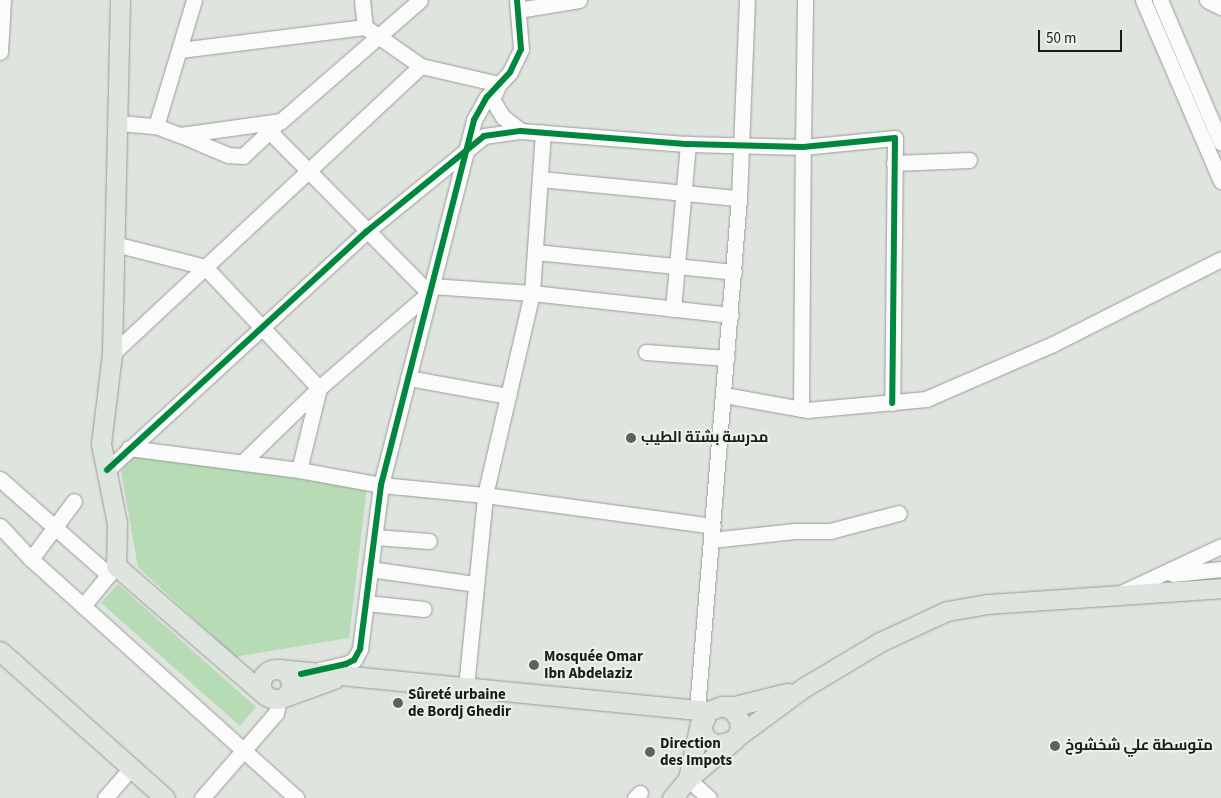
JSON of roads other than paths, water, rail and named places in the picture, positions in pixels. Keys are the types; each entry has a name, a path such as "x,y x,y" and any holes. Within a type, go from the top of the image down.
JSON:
{"main road":[{"path":"120,0 119,123 112,354 101,444 116,523 113,571 226,664 276,697"},
{"path":"672,798 688,779 736,738 803,688 880,642 947,611 988,604 1221,588"},
{"path":"0,651 165,798"},
{"path":"226,664 301,674 466,687 707,712 732,710 739,719 736,738"},
{"path":"274,670 290,679 290,689 276,697"},
{"path":"274,670 261,682 276,697"},
{"path":"276,697 345,676"},
{"path":"707,712 766,700 803,688"},
{"path":"707,712 703,734 711,743 723,745 736,738"},
{"path":"688,779 707,712"}],"street":[{"path":"0,52 3,0"},
{"path":"156,126 194,0"},
{"path":"362,0 371,31 421,66 499,84"},
{"path":"119,123 156,126 180,134 228,155 243,156 371,31 420,0"},
{"path":"301,674 354,660 360,649 381,485 474,120 487,97 510,72 521,49 518,5 579,0"},
{"path":"707,712 712,533 731,315 743,145 747,0"},
{"path":"801,409 805,0"},
{"path":"1142,0 1221,181"},
{"path":"1160,0 1221,143"},
{"path":"1207,0 1221,7"},
{"path":"180,50 371,31"},
{"path":"112,354 421,66"},
{"path":"499,84 492,99 503,117 521,131"},
{"path":"180,134 280,120"},
{"path":"269,131 366,232 430,290 532,293 731,315"},
{"path":"107,470 366,232 466,153 484,136 521,131 688,144 803,146 895,138 892,403"},
{"path":"466,687 485,495 532,293 543,132"},
{"path":"673,309 688,144"},
{"path":"894,163 969,160"},
{"path":"540,179 739,198"},
{"path":"115,244 205,267 319,388"},
{"path":"535,252 734,272"},
{"path":"724,395 801,409 926,399 1044,348 1221,259"},
{"path":"243,462 319,388 430,290"},
{"path":"646,352 727,358"},
{"path":"408,378 508,396"},
{"path":"299,470 319,388"},
{"path":"129,448 299,470 381,485 485,495 712,533 830,531 899,513"},
{"path":"0,479 56,528 113,571 83,606"},
{"path":"31,559 56,528 74,501"},
{"path":"0,526 31,559 296,798"},
{"path":"375,537 429,542"},
{"path":"1116,595 1221,546"},
{"path":"370,569 476,584"},
{"path":"1163,574 1221,569"},
{"path":"366,603 424,609"},
{"path":"202,798 276,713 276,697"},
{"path":"105,798 131,768"},
{"path":"688,779 709,798"}],"place":[{"name":"مدرسة بشتة الطيب","path":"631,438"},
{"name":"Mosquée Omar Ibn Abdelaziz","path":"534,665"},
{"name":"Sûreté urbaine de Bordj Ghedir","path":"398,703"},
{"name":"متوسطة علي شخشوخ","path":"1055,746"},
{"name":"Direction des Impots","path":"650,752"}]}
